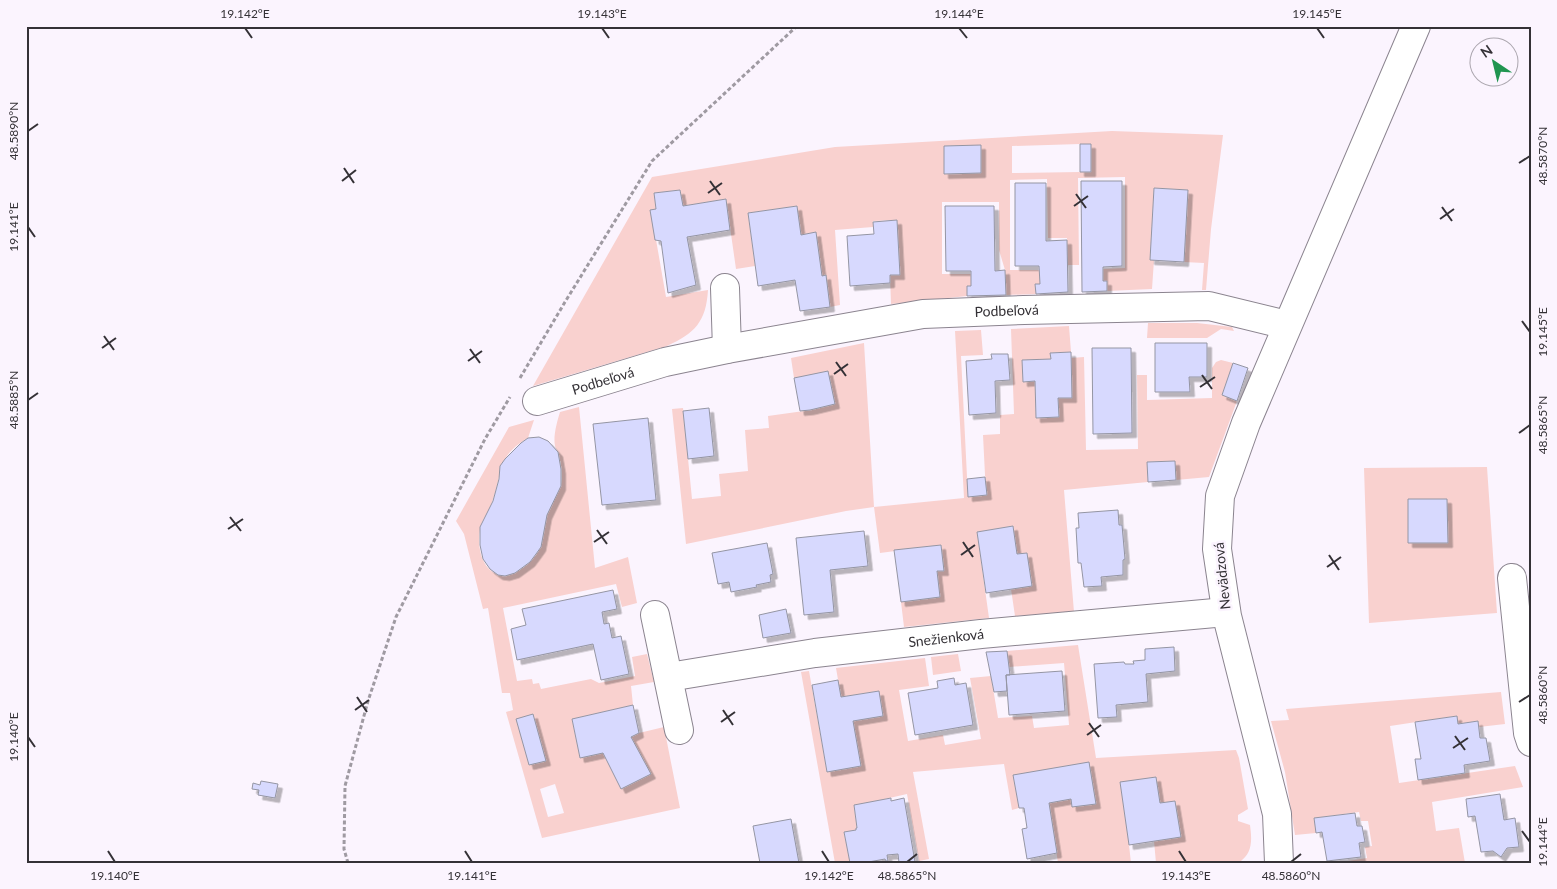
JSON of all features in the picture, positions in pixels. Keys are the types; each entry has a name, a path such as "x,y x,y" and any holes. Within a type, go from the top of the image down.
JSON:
{"street":[{"name":"Nevädzová","path":"1279,863 1277,814 1226,612 1217,550 1220,496 1246,423 1416,26"},
{"path":"725,288 727,349"},
{"name":"Podbeľová","path":"537,401 665,362 923,314 1209,306 1288,325"},
{"path":"1512,578 1528,733 1531,742"},
{"name":"Snežienková","path":"668,677 815,653 962,636 1226,612"},
{"path":"655,615 679,730"}],"shaded area":[{"path":"1112,131 1223,135 1211,229 1206,290 1202,290 1204,263 1184,262 1188,190 1154,188 1150,260 1154,260 1152,289 1107,291 1103,281 1103,269 1125,268 1125,177 1078,178 1079,265 1067,265 1067,238 1048,238 1047,179 1010,180 1010,270 1040,270 1040,284 1036,284 1036,294 1006,295 1005,270 999,250 999,202 942,202 942,274 971,274 971,286 967,286 967,296 891,304 890,275 900,274 897,220 873,221 873,227 835,230 840,305 830,307 826,275 822,276 816,233 801,235 797,206 748,213 755,266 736,269 726,199 683,206 680,190 654,193 656,209 651,211 666,297 708,290 702,318 692,331 667,346 533,386 652,177 835,147","holes":["1080,144 1080,172 1012,173 1012,146"]},
{"path":"1148,323 1197,323 1232,327 1234,331 1221,329 1207,338 1147,338"},
{"path":"1069,326 1071,352 1051,353 1051,359 1023,382 1035,381 1037,418 1058,417 1058,398 1072,398 1071,358 1084,357 1086,450 1138,449 1137,375 1147,375 1147,400 1212,398 1212,368 1216,362 1221,360 1233,363 1222,395 1237,401 1209,477 1176,480 1175,461 1147,462 1148,482 1064,490 1074,612 1015,616 1011,589 1032,586 1027,553 1017,554 1013,526 977,532 989,618 904,627 901,602 940,597 937,571 944,570 941,545 880,553 874,507 964,498 955,331 981,330 983,355 961,356 968,497 986,495 983,435 1000,434 1000,415 1014,414 1011,329"},
{"path":"864,343 874,507 686,544 672,409 683,408 692,499 721,496 719,474 748,471 745,430 769,428 768,416 811,410 835,404 828,372 794,378 791,358"},
{"path":"579,407 595,568 628,557 637,603 622,607 616,584 503,608 517,681 532,679 533,684 539,683 541,689 591,679 599,683 635,676 632,657 647,654 654,682 631,686 633,705 572,719 580,758 603,753 621,789 650,774 631,737 639,733 664,727 680,808 542,838 506,712 513,710 510,693 502,693 488,608 483,609 464,534 456,521 509,427 534,420 528,438 517,445 505,460 491,505 481,526 479,541 484,563 490,570 498,574 507,575 517,572 531,561 542,544 547,514 561,484 561,463 555,447 556,429 560,412","holes":["555,784 564,813 548,817 540,789"]},
{"path":"1487,467 1497,613 1369,623 1364,468"},
{"path":"1078,645 1096,758 1236,750 1248,809 1238,815 1238,821 1250,825 1251,836 1249,851 1243,859 1238,863 1156,863 1154,841 1181,837 1175,801 1160,803 1156,777 1129,845 1131,863 1058,863 1049,803 1071,799 1072,807 1095,804 1014,775 1019,808 1012,810 1004,764 913,772 929,859 919,861 907,794 854,806 857,828 856,830 844,832 850,863 835,863 801,672 809,671 827,772 861,766 853,721 883,716 878,691 841,697 836,668 925,658 929,686 899,690 908,741 943,735 945,745 981,739 970,678 991,676 998,718 1032,716 1034,728 1069,725 1064,663 1009,667 1007,651"},
{"path":"958,654 961,671 933,675 931,657"},
{"path":"1501,692 1505,724 1479,727 1478,721 1458,724 1456,716 1390,726 1399,783 1515,766 1523,787 1432,802 1436,831 1459,828 1465,863 1335,863 1367,858 1365,847 1372,846 1368,821 1361,821 1359,812 1315,818 1316,833 1295,835 1285,772 1271,721 1289,720 1286,709"}],"building":[{"path":"1080,144 1091,144 1091,172 1080,172"},
{"path":"981,145 981,173 944,174 944,146"},
{"path":"1081,181 1122,181 1122,266 1103,267 1103,281 1107,281 1107,291 1082,292"},
{"path":"1015,183 1046,183 1046,241 1067,240 1068,292 1036,294 1035,284 1040,284 1039,266 1015,266"},
{"path":"1154,188 1188,190 1184,262 1150,260"},
{"path":"680,190 683,206 726,199 730,230 687,237 696,285 668,293 661,241 655,240 650,210 656,209 654,193"},
{"path":"797,206 801,235 816,232 822,276 826,275 830,307 800,311 795,280 758,286 748,213"},
{"path":"945,206 994,206 995,271 1005,270 1006,295 967,296 967,286 971,286 971,271 946,271"},
{"path":"897,220 900,275 890,275 890,283 850,286 847,236 874,234 873,222"},
{"path":"1155,343 1207,343 1207,377 1189,377 1190,392 1155,392"},
{"path":"1092,348 1131,348 1132,433 1093,434"},
{"path":"1071,352 1072,398 1058,398 1059,417 1036,418 1035,381 1023,382 1022,360 1051,359 1050,353"},
{"path":"991,354 1008,354 1010,380 995,381 996,413 969,415 966,361 992,359"},
{"path":"1233,363 1248,368 1237,401 1222,395"},
{"path":"828,371 835,404 800,411 794,378"},
{"path":"709,408 714,456 688,459 683,411"},
{"path":"648,418 656,500 602,505 593,424"},
{"path":"539,437 548,441 558,452 561,486 547,515 541,547 530,562 515,573 505,576 498,575 490,569 483,559 480,545 480,527 493,501 499,479 500,466 521,443 528,438"},
{"path":"1175,461 1176,480 1148,482 1147,462"},
{"path":"985,477 987,495 968,497 967,479"},
{"path":"1408,499 1447,499 1448,543 1408,543"},
{"path":"1118,510 1119,525 1122,525 1125,559 1123,560 1123,575 1101,577 1102,586 1084,587 1081,563 1078,563 1076,528 1079,528 1078,513"},
{"path":"1013,526 1017,554 1027,553 1032,586 986,593 977,532"},
{"path":"864,531 868,566 830,570 834,612 804,615 796,538"},
{"path":"767,543 773,574 770,575 771,582 731,592 729,582 718,584 712,553"},
{"path":"941,545 944,571 937,571 940,597 901,602 894,550"},
{"path":"613,590 617,609 602,612 604,624 609,623 612,638 621,636 629,674 601,680 593,644 517,660 511,629 526,625 522,609"},
{"path":"786,609 791,633 763,638 759,615"},
{"path":"1174,647 1175,671 1146,674 1148,702 1116,705 1117,717 1098,718 1094,664 1124,662 1125,664 1134,664 1133,661 1145,660 1145,649"},
{"path":"1007,651 1010,675 1006,675 1007,691 994,692 986,652"},
{"path":"1062,671 1065,711 1009,715 1006,675"},
{"path":"954,678 955,685 966,683 973,725 915,735 908,693 938,688 937,681"},
{"path":"838,680 841,697 879,691 883,716 853,721 861,766 827,772 812,685"},
{"path":"633,705 639,733 631,737 651,774 621,789 603,753 580,758 572,719"},
{"path":"533,714 546,761 529,765 516,719"},
{"path":"1457,716 1458,724 1478,721 1480,738 1486,738 1490,761 1464,765 1465,773 1418,780 1415,759 1421,759 1415,722"},
{"path":"1089,762 1096,804 1072,807 1071,799 1049,803 1057,853 1027,859 1022,829 1027,828 1024,808 1019,808 1013,775"},
{"path":"1156,777 1160,803 1175,801 1181,837 1129,845 1120,782"},
{"path":"261,781 278,784 275,798 258,795 259,790 252,789 253,783 260,785"},
{"path":"1500,794 1504,820 1515,818 1519,847 1507,848 1501,857 1493,851 1481,852 1475,816 1468,817 1466,799"},
{"path":"891,798 891,801 904,798 915,862 899,863 898,854 887,855 888,861 885,859 850,863 844,832 856,830 857,828 854,805"},
{"path":"1355,813 1357,826 1362,826 1365,842 1359,843 1361,857 1327,861 1322,832 1316,833 1314,818"},
{"path":"791,819 799,863 760,863 753,826"}]}
